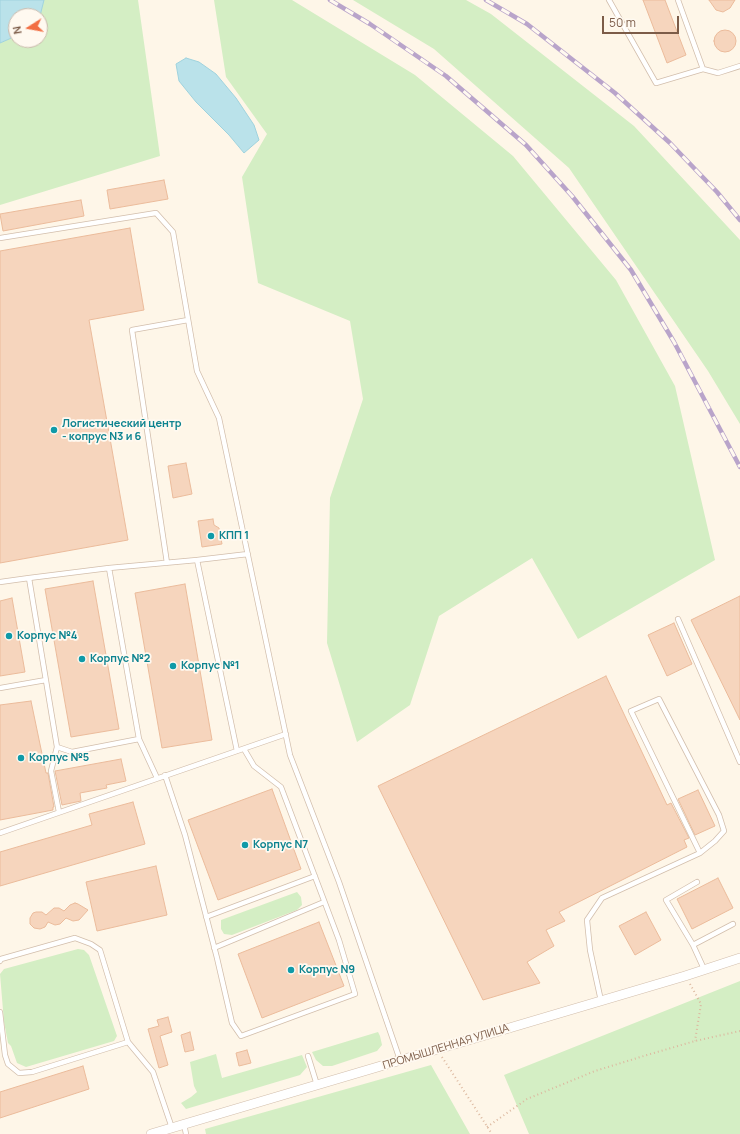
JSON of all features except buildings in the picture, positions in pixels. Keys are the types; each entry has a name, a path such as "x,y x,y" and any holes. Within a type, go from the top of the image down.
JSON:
{"street":[{"name":"ПРОМЫШЛЕННАЯ УЛИЦА","path":"151,1134 685,976 740,958"}],"lane":[{"path":"609,0 656,83 703,69 718,73 740,66"},
{"path":"678,0 703,69"},
{"path":"0,238 156,213 173,232 197,371 219,418 290,755 339,882 400,1060"},
{"path":"167,563 132,330 188,320"},
{"path":"0,582 109,568 248,554"},
{"path":"197,560 237,751"},
{"path":"109,568 139,739 157,778"},
{"path":"29,578 57,746 51,771 59,812"},
{"path":"678,619 740,762"},
{"path":"0,688 46,680"},
{"path":"601,1001 590,950 587,920 602,898 700,853 715,842 724,831 719,815 658,699 631,711 700,853"},
{"path":"0,833 286,734"},
{"path":"57,746 72,752 139,739"},
{"path":"165,776 184,835 232,1023 241,1036 355,994 339,940 281,787 254,766 244,749"},
{"path":"206,917 315,876"},
{"path":"697,882 666,900 693,945 704,969"},
{"path":"214,948 324,902"},
{"path":"693,945 733,924"},
{"path":"0,961 1,958 75,938 91,944 100,950 128,1042 153,1072 172,1128"},
{"path":"0,1012 5,1055 8,1064 19,1074 32,1072 128,1042"},
{"path":"308,1056 317,1085"},
{"path":"184,1124 186,1134"}],"path":[{"path":"685,976 701,1004 695,1041"},
{"path":"487,1127 527,1099 595,1071 647,1054 740,1031"},
{"path":"437,1049 492,1134"}],"green space":[{"path":"44,0 138,0 160,156 0,205 0,43 8,40 8,48 48,48 48,8 42,8"},
{"path":"214,0 292,0 415,75 513,156 616,280 675,386 715,560 578,639 532,558 439,616 410,705 357,742 327,643 330,498 363,399 350,321 258,283 242,177 267,134 226,77"},
{"path":"353,0 466,0 491,14 634,126 740,240 740,424 708,371 569,168 434,49"},
{"path":"297,892 301,897 302,905 297,910 232,935 224,934 221,929 221,920"},
{"path":"78,949 84,950 89,955 117,1036 114,1041 26,1067 17,1063 11,1046 8,1043 4,1022 0,974 4,969"},
{"path":"740,981 740,1134 529,1134 504,1075"},
{"path":"378,1032 382,1045 377,1051 332,1066 323,1066 316,1060 312,1052"},
{"path":"216,1054 222,1078 302,1055 307,1067 300,1075 186,1109 181,1103 197,1092 194,1086 190,1062"},
{"path":"431,1065 470,1134 206,1134 205,1129"}],"water":[{"path":"0,0 44,0 42,8 8,8 8,40 0,43"},
{"path":"186,58 199,62 216,74 236,98 254,125 259,140 244,153 229,135 196,102 179,81 176,64"}],"railway":[{"path":"330,0 370,24 446,76 526,145 572,196 631,270 674,342 740,467"},
{"path":"486,0 527,24 615,93 670,143 717,192 740,220"}],"place":[{"name":"Логистический центр - копрус N3 и 6","path":"54,430"},
{"name":"КПП 1","path":"211,536"},
{"name":"Корпус №4","path":"9,636"},
{"name":"Корпус №2","path":"82,659"},
{"name":"Корпус №1","path":"173,666"},
{"name":"Корпус №5","path":"21,758"},
{"name":"Корпус N7","path":"245,845"},
{"name":"Корпус N9","path":"291,970"}]}
